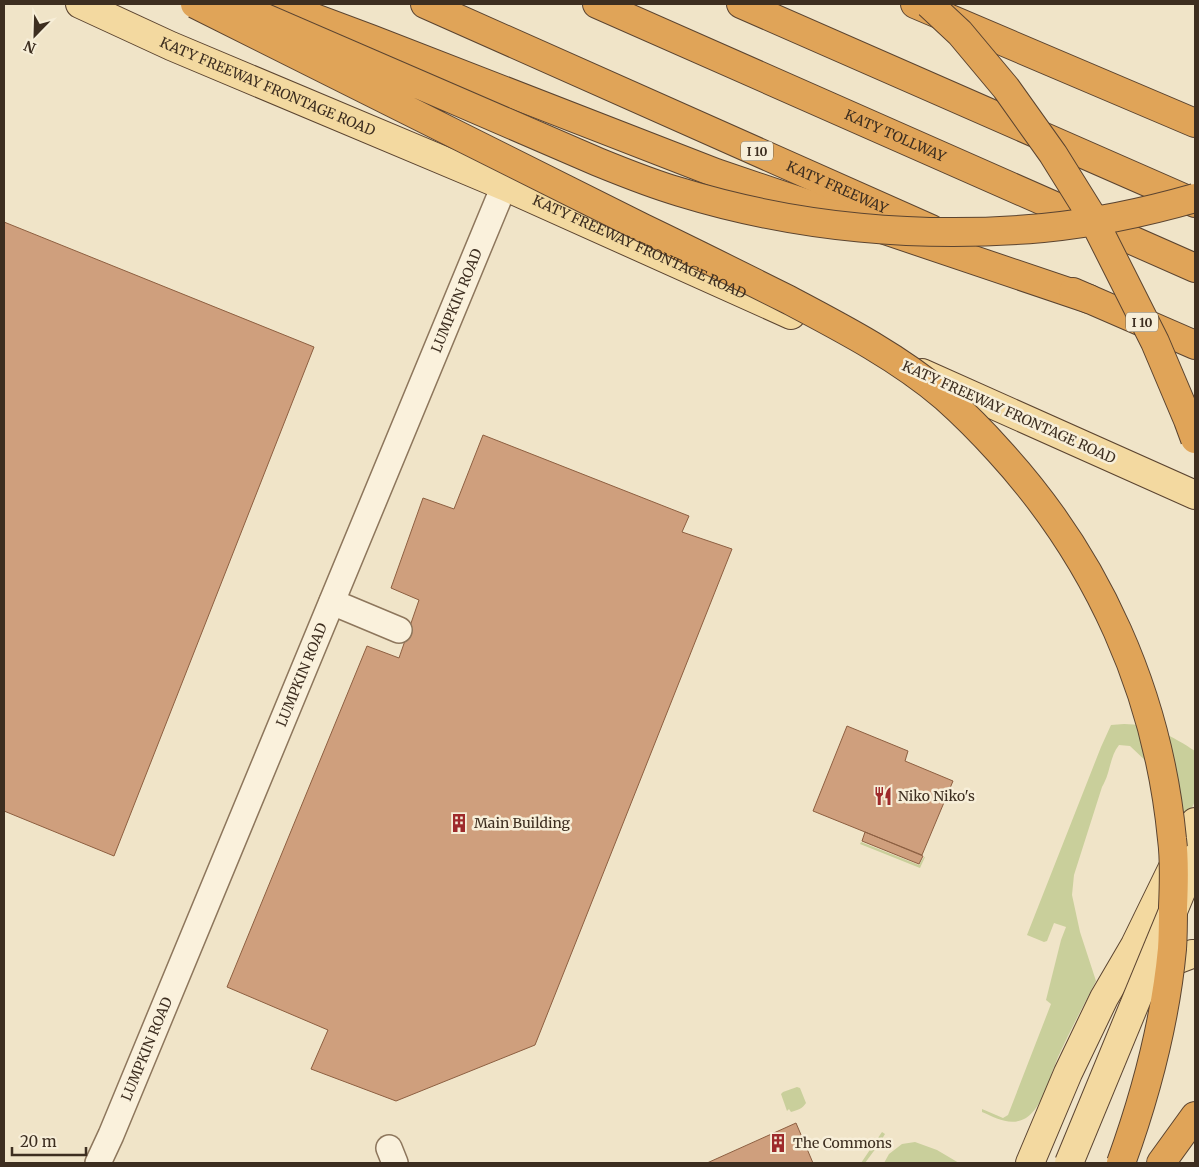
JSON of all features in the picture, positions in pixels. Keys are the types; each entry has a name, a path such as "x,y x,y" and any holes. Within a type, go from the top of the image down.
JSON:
{"highway":[{"path":"195,4 752,282 852,334 891,357 944,396 979,429 1039,497 1088,571 1132,664 1145,701 1158,751 1173,842 1172,945 1166,997 1158,1042 1121,1163"},
{"path":"231,4 638,178 732,206 776,215 846,226 904,231 980,231 1044,228 1111,218 1153,210 1195,198"},
{"path":"277,4 716,172 1089,299"},
{"name":"KATY FREEWAY","path":"425,4 1195,345"},
{"name":"KATY TOLLWAY","path":"597,4 1195,268"},
{"path":"741,4 1195,203"},
{"path":"915,4 1195,123"},
{"path":"929,4 960,33 1006,88 1053,154 1091,215 1155,342 1195,439"},
{"path":"1161,1163 1195,1116"}],"main road":[{"name":"KATY FREEWAY FRONTAGE ROAD","path":"80,4 172,46 504,186 1195,495"},
{"path":"1140,471 1159,476 1195,476"},
{"path":"1140,471 1171,488 1195,507"},
{"path":"1030,1163 1068,1073 1104,998 1135,945 1195,822"},
{"path":"1069,1163 1195,858"},
{"path":"1104,998 1149,970 1195,954"}],"street":[{"name":"LUMPKIN ROAD","path":"98,1163 504,186"},
{"path":"332,602 399,630"}],"green space":[{"path":"1111,725 1143,726 1161,732 1195,751 1195,801 1174,849 1149,764 1130,746 1119,745 1113,755 1074,875 1072,895 1080,932 1096,981 1058,1057 1037,1106 1032,1113 1020,1121 1004,1121 982,1112 982,1109 1003,1118 1008,1115 1051,1004 1046,1000 1066,927 1054,923 1047,941 1044,942 1027,935"},
{"path":"861,842 919,865 925,857 920,868 860,844"},
{"path":"797,1087 800,1088 806,1103 798,1110 791,1112 789,1109 787,1111 781,1094"},
{"path":"882,1132 885,1134 879,1144 865,1163 861,1163"},
{"path":"915,1142 937,1150 959,1163 884,1163 889,1154 902,1144"}],"building":[{"path":"4,222 314,347 114,856 4,811"},
{"name":"Main Building","path":"483,435 689,516 682,532 732,549 535,1045 396,1101 311,1069 328,1030 227,987 367,646 399,658 419,600 391,588 423,498 454,509"},
{"name":"Niko Niko's","path":"847,726 908,751 905,761 953,781 922,855 813,811"},
{"path":"865,832 923,856 919,864 862,841"},
{"name":"The Commons","path":"796,1123 813,1163 707,1163"}],"place":[{"name":"Niko Niko's","path":"883,796"},
{"name":"Main Building","path":"459,823"},
{"name":"The Commons","path":"778,1143"}]}
